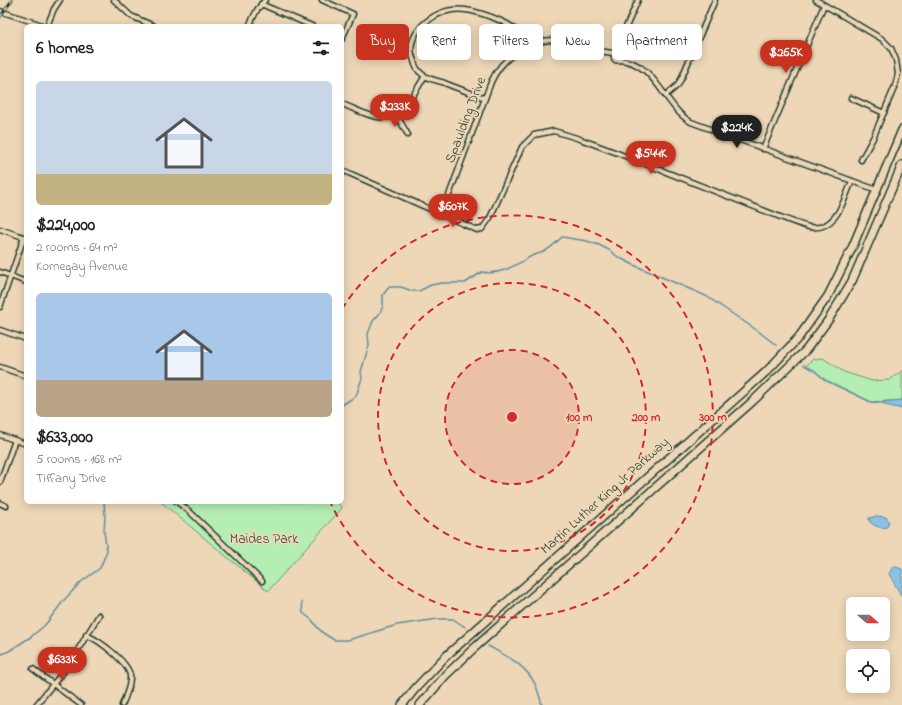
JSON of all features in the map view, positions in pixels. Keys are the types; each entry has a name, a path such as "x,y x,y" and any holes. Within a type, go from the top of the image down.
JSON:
{"highway":[{"name":"Martin Luther King Jr Parkway","path":"402,705 424,679 457,646 766,371 808,326 828,296 847,259 902,130"},
{"name":"Martin Luther King Jr Parkway","path":"420,705 472,650 753,401 806,350 833,313 852,281 902,164"}],"street":[{"path":"47,24 60,0"},
{"path":"114,0 132,16 150,24"},
{"path":"250,24 261,4 265,0"},
{"path":"322,0 353,14 344,34"},
{"path":"627,24 638,0"},
{"path":"715,0 682,78 678,85 666,95 676,111 691,122 877,190"},
{"path":"816,0 887,43 894,53 898,67 897,80 884,113 861,160"},
{"path":"261,4 307,24"},
{"path":"763,149 824,5"},
{"path":"485,98 425,76 420,72 414,63 411,54 412,44 417,32 423,25 432,17 446,11 466,10 481,13 508,24"},
{"path":"0,11 40,24"},
{"name":"Spaulding Drive","path":"543,41 559,40 612,54"},
{"name":"Spaulding Drive","path":"442,214 494,76 500,67 508,60"},
{"name":"Spaulding Drive","path":"625,60 648,73 666,95"},
{"path":"344,105 379,117 386,117 396,114 407,104 425,76"},
{"path":"851,98 884,113"},
{"path":"396,114 408,135"},
{"path":"344,171 477,230 482,229 490,218 522,147 534,135 554,131 620,154 783,218 810,227 820,227 831,222 841,209 852,181"},
{"path":"0,229 24,238"},
{"path":"0,308 24,241"},
{"path":"0,272 24,281"},
{"path":"0,330 24,338"},
{"path":"0,367 24,375"},
{"path":"0,434 24,443"},
{"path":"0,482 15,440"},
{"path":"0,503 6,506"},
{"path":"180,504 189,511 262,581"},
{"path":"36,705 68,666 99,615"},
{"path":"86,635 104,645 128,670 130,676 129,683 122,705"},
{"path":"33,669 81,705"}],"green space":[{"path":"823,358 844,372 872,381 889,380 902,371 902,400 871,402 825,380 815,371 806,366 813,359"},
{"name":"Maides Park","path":"163,504 339,504 342,508 268,591"}],"water":[{"path":"902,400 902,409 885,405 883,402"},
{"path":"877,516 886,517 889,522 887,527 877,527 869,521 869,518"},
{"path":"893,566 902,569 902,597 889,574"}],"waterway":[{"path":"344,404 356,396 362,378 361,372 369,345 368,334 373,321 380,313 383,306 383,295 389,287 401,287 412,291 419,291 431,285 442,283 465,283 482,272 488,273 501,271 543,252 554,245 562,237 587,241 599,245 636,266 706,296 776,345"},
{"path":"804,365 815,371 825,380 871,402 884,403"},
{"path":"0,655 32,636 45,625 65,599 81,582 100,568 107,551 104,532 104,504"},
{"path":"302,602 303,613 312,620 323,633 334,640 348,640 397,625 438,619 453,619 465,627"},
{"path":"488,646 508,657 526,671 535,684 542,705"}],"railway":[{"path":"0,17 12,0"}]}
